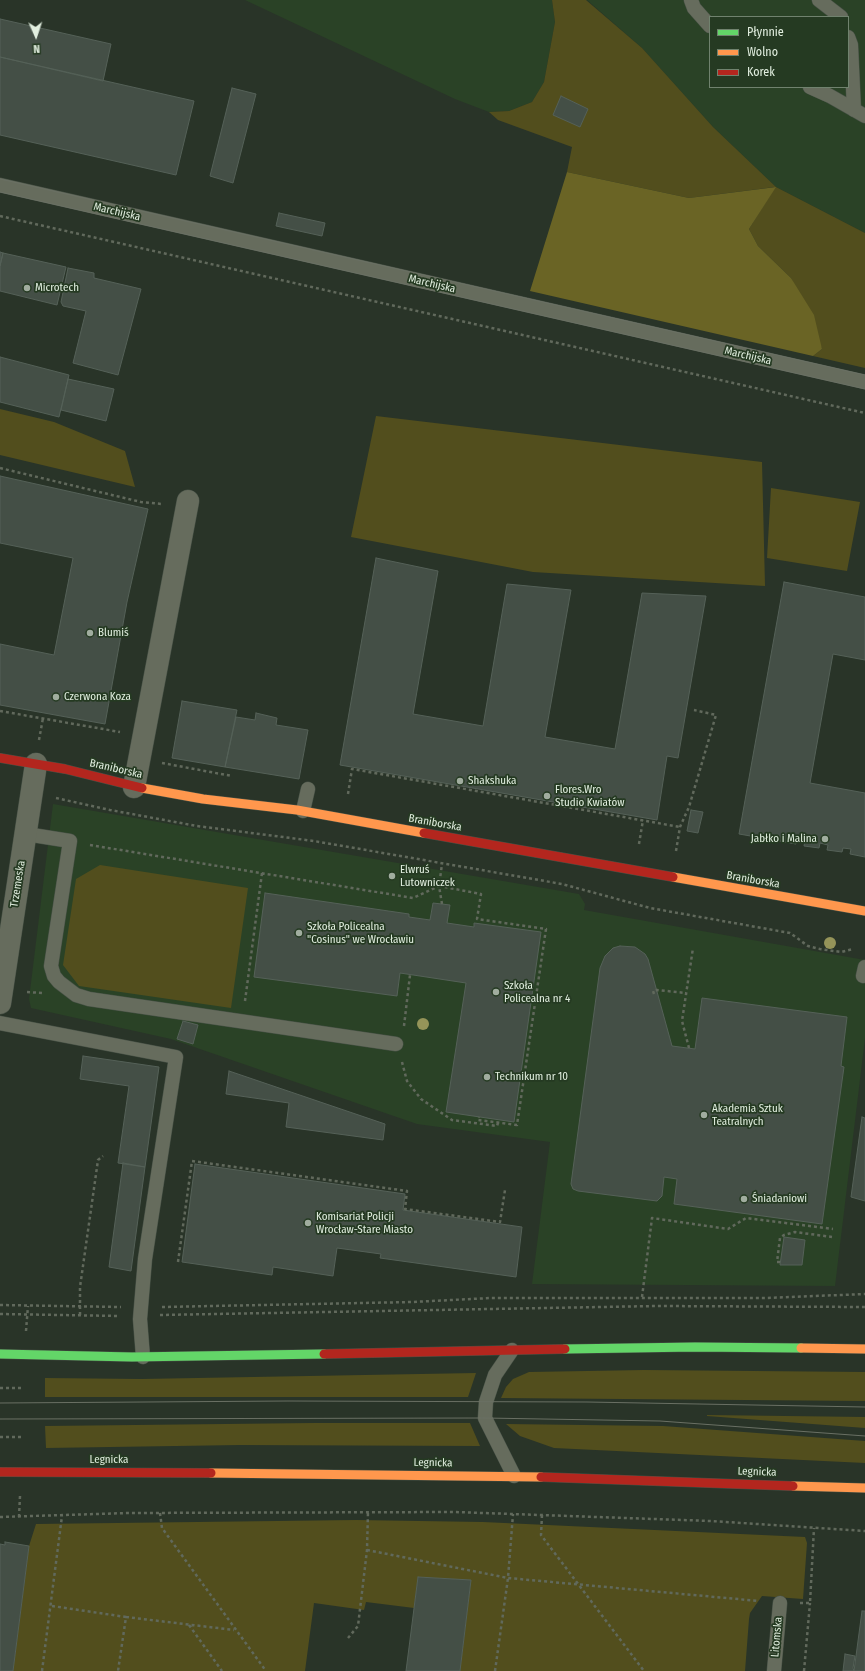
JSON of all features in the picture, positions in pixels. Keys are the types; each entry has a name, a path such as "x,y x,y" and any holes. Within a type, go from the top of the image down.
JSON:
{"main road":[{"name":"Braniborska","path":"0,758 65,770 134,787 203,799 303,811 865,911"},
{"path":"0,1354 143,1357 694,1347 865,1349"},
{"name":"Legnicka","path":"0,1472 162,1472 514,1476 865,1488"}],"street":[{"path":"134,787 188,501"},
{"name":"Trzemeska","path":"0,1003 36,764"}],"lane":[{"path":"691,0 694,8 705,23 709,25"},
{"path":"819,0 840,16"},
{"path":"849,40 859,113"},
{"path":"812,88 830,96 859,113"},
{"name":"Marchijska","path":"0,185 865,382"},
{"path":"303,811 308,789"},
{"path":"26,834 70,841 51,966 54,976 62,985 76,995 89,999 396,1044"},
{"path":"0,1023 176,1057 145,1259 140,1312 143,1357"},
{"path":"512,1350 495,1375 486,1402 485,1418 514,1476"},
{"name":"Litomska","path":"774,1671 780,1603"}],"path":[{"path":"0,216 865,413"},
{"path":"0,468 141,502 163,504"},
{"path":"676,851 680,827 691,799 716,715 694,710"},
{"path":"0,711 121,732"},
{"path":"39,741 43,718"},
{"path":"348,796 352,769 680,827"},
{"path":"51,796 110,810 190,824 314,841 562,884 650,908 790,933 808,946 820,949 841,952 853,949"},
{"path":"639,844 643,820"},
{"path":"70,841 413,898 439,886 481,894 477,919 546,929 517,1125 478,1120 479,1117"},
{"path":"442,864 439,886 442,904"},
{"path":"243,1022 262,873"},
{"path":"689,1048 682,1021 693,948"},
{"path":"410,975 402,1042 396,1044 407,1081 421,1100 452,1120 497,1126 498,1123"},
{"path":"654,994 653,991 657,990 686,993"},
{"path":"80,1315 80,1287 98,1160 103,1156"},
{"path":"178,1262 192,1160 407,1191 405,1209 500,1222 505,1190"},
{"path":"642,1297 652,1218 728,1229 746,1218 833,1229"},
{"path":"780,1262 777,1262 780,1238 784,1235 795,1232 832,1237"},
{"path":"0,1314 80,1315 491,1298 765,1298 865,1294"},
{"path":"0,1304 28,1306 80,1306 140,1312 656,1306 865,1307"},
{"path":"26,1334 28,1306"},
{"path":"0,1388 24,1388"},
{"path":"0,1437 22,1437"},
{"path":"19,1517 20,1492"},
{"path":"0,1517 160,1513 368,1512 513,1514 711,1521 865,1531"},
{"path":"348,1638 358,1626 367,1550 368,1512"},
{"path":"160,1513 162,1528 266,1671"},
{"path":"495,1671 508,1578 513,1514"},
{"path":"542,1515 541,1535 644,1671"},
{"path":"42,1671 52,1606 62,1516"},
{"path":"804,1671 810,1603 814,1528"},
{"path":"367,1550 508,1578 780,1603 810,1603"},
{"path":"52,1606 126,1617 235,1630"},
{"path":"118,1671 126,1617"},
{"path":"189,1624 222,1671"}],"shaded area":[{"path":"245,0 552,0 555,22 544,82 532,102 509,111 489,112 455,99"},
{"path":"552,0 586,0 642,48 713,127 776,187 865,233 865,368 813,356 822,349 791,278 758,246 749,229 775,187 689,198 567,172 572,147 498,120 489,112 509,111 532,102 544,82 555,22"},
{"path":"587,0 865,0 865,233 776,187 713,127 642,48"},
{"path":"567,172 689,198 776,187 749,229 758,246 791,278 814,315 822,349 813,356 530,291"},
{"path":"0,409 54,422 125,451 135,487 0,455"},
{"path":"376,416 762,462 765,586 533,572 351,537"},
{"path":"771,488 860,502 847,571 767,558"},
{"path":"53,804 579,894 585,904 584,910 865,960 865,1038 835,1286 532,1284 550,1142 417,1124 171,1039 31,1008 29,999"},
{"path":"100,865 248,888 231,1008 79,986 63,965 76,879"},
{"path":"644,1370 865,1372 865,1401 501,1398 506,1387 513,1379 529,1372"},
{"path":"476,1373 468,1397 45,1397 45,1378 141,1379"},
{"path":"707,1416 865,1417 865,1428"},
{"path":"470,1423 480,1446 240,1445 46,1448 45,1426"},
{"path":"506,1424 663,1426 865,1441 865,1463 554,1448 520,1436"},
{"path":"356,1520 483,1522 805,1537 807,1543 803,1599 762,1596 750,1613 745,1671 460,1671 471,1580 418,1577 414,1608 366,1602 364,1610 314,1603 305,1671 13,1671 29,1546 36,1524"}],"building":[{"path":"0,19 111,44 103,81 0,57"},
{"path":"0,57 194,101 176,175 0,135"},
{"path":"232,88 256,94 233,183 210,176"},
{"path":"561,96 588,109 580,127 553,115"},
{"path":"279,213 325,223 322,236 276,226"},
{"path":"0,252 3,253 0,266"},
{"path":"3,253 66,267 57,305 0,291 0,266"},
{"path":"68,268 94,273 94,278 141,289 118,375 73,363 86,311 63,306 61,302"},
{"path":"0,357 69,375 59,417 0,402"},
{"path":"68,379 114,389 106,421 61,410"},
{"path":"0,476 148,509 127,602 105,724 0,705 0,644 54,655 73,558 0,543"},
{"path":"376,558 438,571 413,714 483,726 507,584 571,590 545,737 615,749 642,593 706,596 678,758 667,756 657,820 340,765"},
{"path":"784,582 865,597 865,660 833,654 810,783 865,793 865,857 850,854 851,849 843,848 842,852 827,850 828,845 820,843 819,848 804,846 805,841 797,839 796,844 769,839 771,835 762,833 762,838 739,834"},
{"path":"182,701 237,710 225,767 172,758"},
{"path":"256,713 277,718 276,725 308,730 299,779 225,767 236,717 255,720"},
{"path":"691,810 703,812 698,833 687,831"},
{"path":"265,893 409,914 409,917 430,920 433,903 450,905 447,923 474,927 474,923 541,932 514,1122 446,1112 466,983 400,973 397,996 254,977"},
{"path":"620,946 635,947 645,954 648,959 672,1046 695,1049 702,998 847,1017 841,1066 844,1067 822,1224 674,1204 677,1179 664,1177 662,1196 657,1201 578,1191 573,1189 571,1184 600,968 605,956 613,948"},
{"path":"183,1021 198,1025 193,1044 177,1039"},
{"path":"83,1056 159,1067 145,1167 118,1163 129,1086 80,1079"},
{"path":"229,1071 385,1124 383,1140 286,1127 289,1103 226,1094"},
{"path":"862,1117 865,1118 865,1201 851,1197"},
{"path":"123,1163 145,1167 131,1271 109,1267"},
{"path":"195,1164 405,1194 403,1210 522,1227 516,1277 380,1258 381,1254 337,1248 333,1276 273,1267 272,1275 182,1262"},
{"path":"784,1237 805,1240 802,1265 780,1265"},
{"path":"5,1542 29,1546 13,1671 0,1671 0,1544 5,1545"},
{"path":"418,1577 471,1580 460,1671 406,1671"},
{"path":"862,1611 865,1611 865,1671 854,1671"},
{"path":"845,1654 855,1656 854,1671 843,1671"}],"tram line":[{"path":"0,179 865,375"},
{"path":"0,192 865,389"},
{"path":"0,1403 288,1401 587,1402 865,1407"},
{"path":"0,1419 485,1418 660,1421 865,1436"}],"traffic: fast":[{"path":"565,1349 695,1347 801,1348"},
{"path":"0,1354 132,1357 324,1354"}],"traffic: slow":[{"path":"142,788 203,799 297,810 424,833"},
{"path":"673,877 865,911"},
{"path":"801,1348 865,1349"},
{"path":"211,1473 541,1477"},
{"path":"793,1486 865,1488"}],"traffic: jam":[{"path":"0,758 65,769 142,788"},
{"path":"424,833 673,877"},
{"path":"324,1354 565,1349"},
{"path":"0,1472 211,1473"},
{"path":"541,1477 793,1486"}],"place":[{"name":"Microtech","path":"27,288"},
{"name":"Blumiś","path":"90,633"},
{"name":"Czerwona Koza","path":"56,697"},
{"name":"Shakshuka","path":"460,781"},
{"name":"Flores.Wro Studio Kwiatów","path":"547,796"},
{"name":"Jabłko i Malina","path":"825,839"},
{"name":"Elwruś Lutowniczek","path":"392,876"},
{"name":"Szkoła Policealna \"Cosinus\" we Wrocławiu","path":"299,933"},
{"name":"Szkoła Policealna nr 4","path":"496,992"},
{"name":"Technikum nr 10","path":"487,1077"},
{"name":"Akademia Sztuk Teatralnych","path":"704,1115"},
{"name":"Śniadaniowi","path":"744,1199"},
{"name":"Komisariat Policji Wrocław-Stare Miasto","path":"308,1223"}]}
